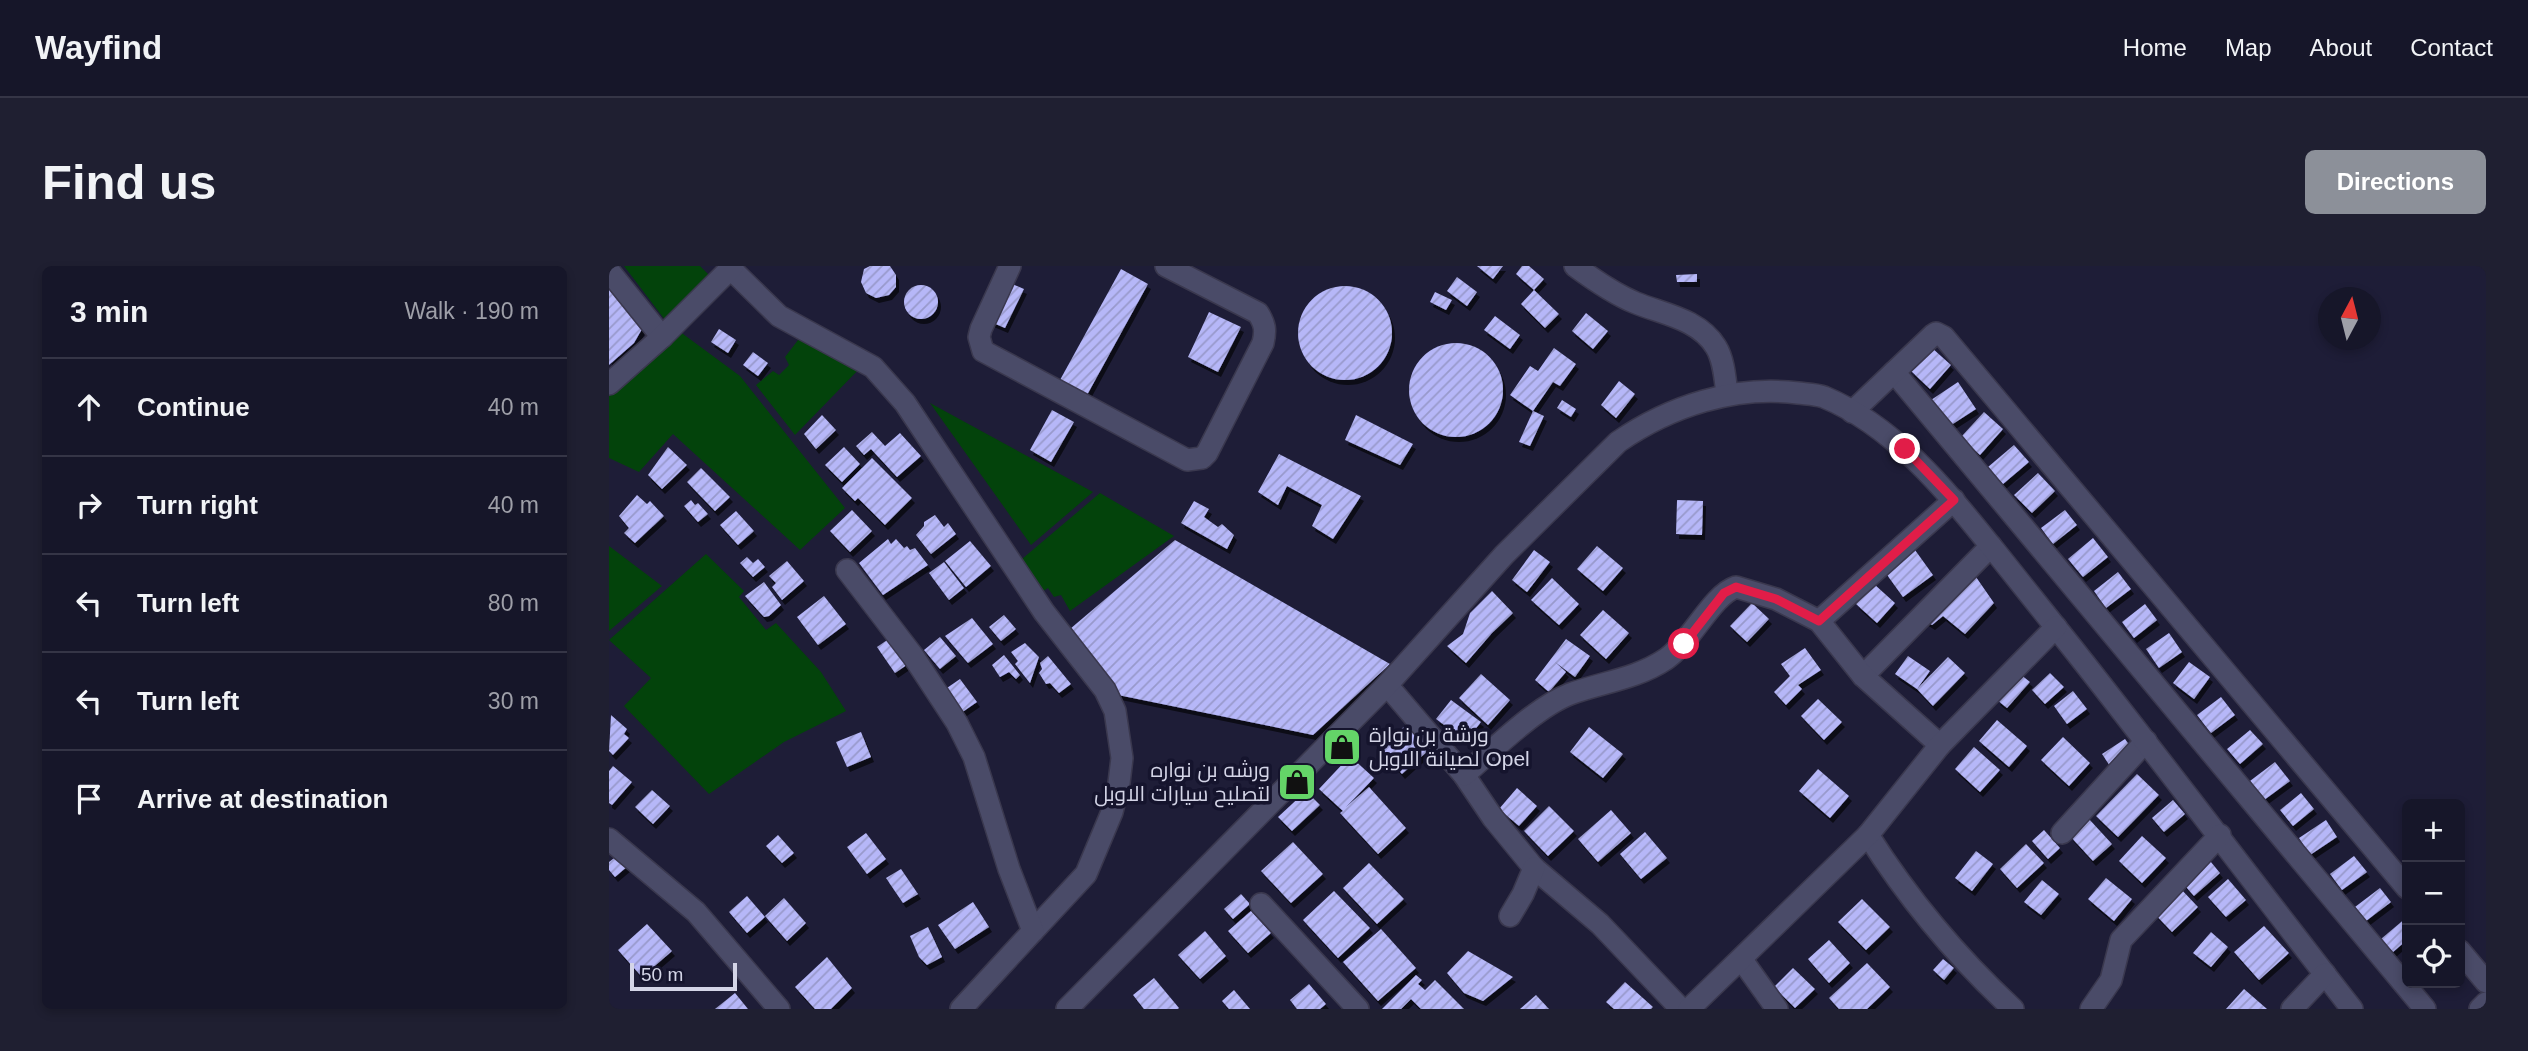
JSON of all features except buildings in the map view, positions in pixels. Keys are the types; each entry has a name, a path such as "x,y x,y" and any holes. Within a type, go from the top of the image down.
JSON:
{"street":[{"path":"1010,266 981,329 979,337 983,351 1187,460 1194,460 1207,453 1263,343 1266,331 1258,313 1166,266"},
{"path":"1575,266 1635,303 1667,313 1703,332 1717,349 1727,394"},
{"path":"609,384 662,337 732,267 779,316 873,367 905,403 1044,612 1105,690 1115,711 1122,758 1112,812 1097,851 1086,874 961,1009"},
{"path":"609,271 662,337"},
{"path":"1852,412 1933,335 1936,333 1944,337 2402,882"},
{"path":"1894,372 2425,1009"},
{"path":"1067,1009 1387,685 1504,555 1618,442 1656,420 1727,394 1768,391 1821,396 1852,412 1905,449 1954,500 2220,835 2352,1009"},
{"path":"1819,621 1954,500"},
{"path":"1863,676 1991,546"},
{"path":"848,570 913,656 957,723 974,757 1009,869 1033,931"},
{"path":"1464,775 1524,724 1556,701 1569,694 1610,684 1639,673 1665,659 1684,644 1719,598 1730,589 1743,588 1819,621 1863,676 1940,746"},
{"path":"1689,1009 1868,835 1940,746 2056,628"},
{"path":"1387,685 1464,775 1493,818 1534,868 1600,924 1681,1009"},
{"path":"2061,833 2146,741"},
{"path":"1868,835 1897,880 1936,930 2013,1009"},
{"path":"2091,1009 2111,980 2121,940 2220,835"},
{"path":"609,839 696,912 779,1009"},
{"path":"1510,916 1534,868"},
{"path":"1261,904 1358,1009"},
{"path":"2465,957 2486,982"},
{"path":"1742,960 1777,1009"},
{"path":"2293,1009 2325,974"},
{"path":"2480,1009 2486,1003"}],"green space":[{"path":"624,266 700,266 710,276 665,320"},
{"path":"679,331 740,376 845,508 800,550 673,434 639,472 609,458 609,395 617,383 644,367"},
{"path":"805,331 864,364 795,435 756,385 773,371 779,375 789,365 785,357"},
{"path":"930,403 1093,492 1031,545"},
{"path":"1100,493 1174,536 1070,611 1061,595 1054,597 1048,588 1040,593 1022,559"},
{"path":"609,546 662,586 609,631"},
{"path":"706,554 744,591 739,597 766,630 776,623 821,672 846,711 784,742 709,794 624,706 651,678 609,640"}],"place":[{"name":"ورشة بن نوارة لصيانة الاوبل Opel","path":"1342,747"},
{"name":"ورشه بن نواره لتصليح سيارات الاوبل","path":"1297,782"}],"route":[{"path":"1684,644 1724,593 1736,587 1776,599 1819,621 1954,500 1905,449"}]}
